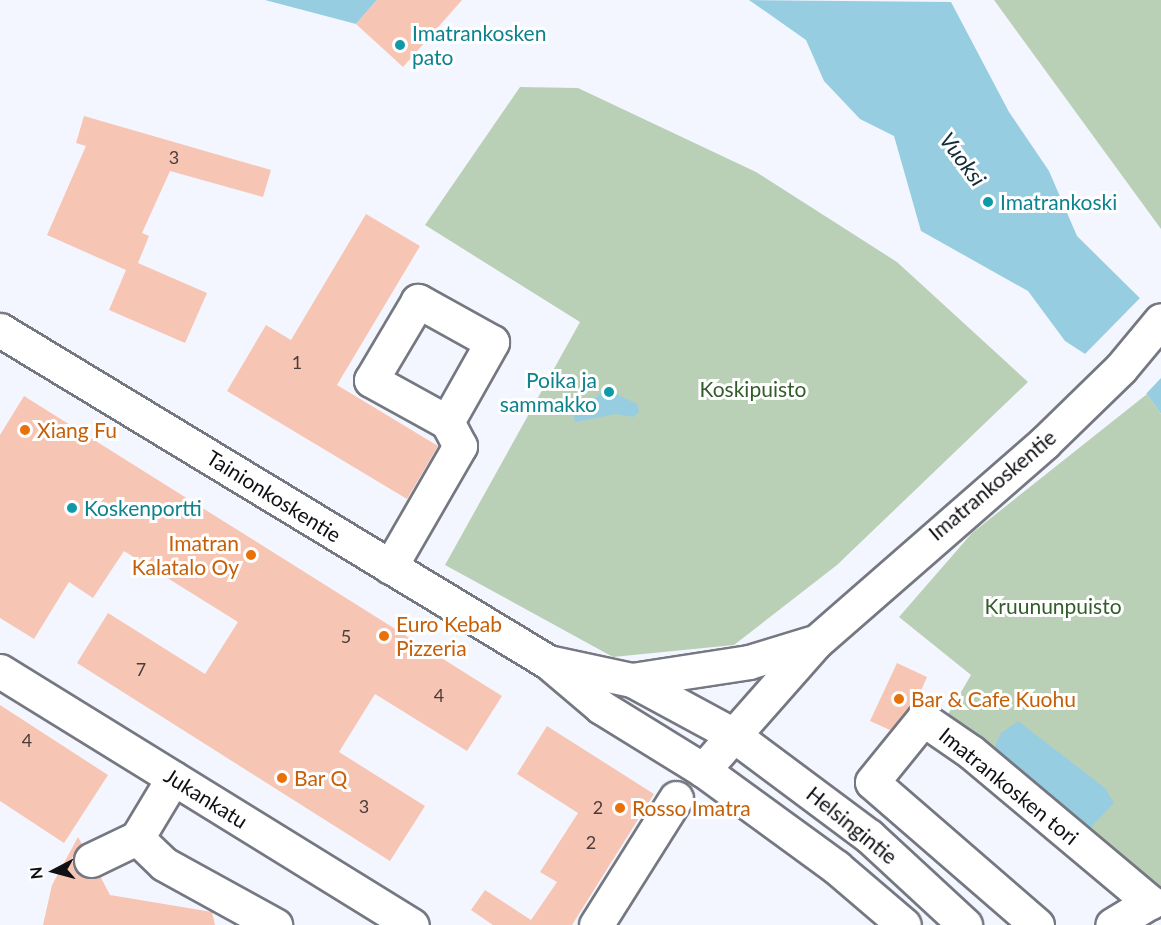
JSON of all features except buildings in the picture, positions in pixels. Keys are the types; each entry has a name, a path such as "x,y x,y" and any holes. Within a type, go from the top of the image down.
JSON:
{"main road":[{"name":"Imatrankoskentie","path":"703,770 732,734 816,642 1044,443 1121,368 1161,320"},
{"name":"Tainionkoskentie","path":"0,330 548,662 601,706 703,770"},
{"path":"390,567 460,446 447,422"},
{"name":"Imatrankoskentie","path":"632,680 749,662 816,642"},
{"name":"Tainionkoskentie","path":"548,662 632,680 732,734"},
{"name":"Jukankatu","path":"0,671 412,925"},
{"name":"Imatrankosken tori","path":"1037,925 872,782 923,719 971,752 1150,902 1112,925"},
{"name":"Helsingintie","path":"732,734 868,836 964,925"},
{"name":"Helsingintie","path":"703,770 836,867 904,925"},
{"path":"91,861 137,838 173,778"},
{"path":"596,925 676,798"},
{"path":"137,838 164,864 275,925"}],"green space":[{"path":"994,0 1161,0 1161,229"},
{"name":"Koskipuisto","path":"520,87 578,88 756,172 897,262 1028,382 837,565 734,645 613,657 445,565 580,322 425,225"},
{"name":"Kruununpuisto","path":"1147,394 1161,414 1161,897 940,728 971,675 899,617 972,533"}],"water":[{"path":"265,0 377,0 356,24"},
{"name":"Imatrankoski","path":"749,0 951,2 1009,112 1049,171 1077,236 1161,319 1161,414 1147,394 1065,341 1028,291 921,231 894,136 860,119 824,81 806,40"},
{"path":"604,388 637,404 639,412 633,417 616,414 575,422 571,405 597,397"},
{"path":"1018,721 1105,788 1114,803 1089,829 1073,821 993,751 1001,733"}],"pier":[{"path":"1142,296 1161,315 1161,378 1144,396 1083,356"}],"place":[{"name":"Imatrankosken pato","path":"400,45"},
{"name":"Imatrankoski","path":"988,202"},
{"name":"Poika ja sammakko","path":"609,392"},
{"name":"Xiang Fu","path":"25,430"},
{"name":"Koskenportti","path":"72,508"},
{"name":"Imatran Kalatalo Oy","path":"251,555"},
{"name":"Euro Kebab Pizzeria","path":"384,636"},
{"name":"Bar & Cafe Kuohu","path":"899,699"},
{"name":"Bar Q","path":"282,778"},
{"name":"Rosso Imatra","path":"620,808"}],"water label":[{"name":"Vuoksi","path":"963,159"}]}
